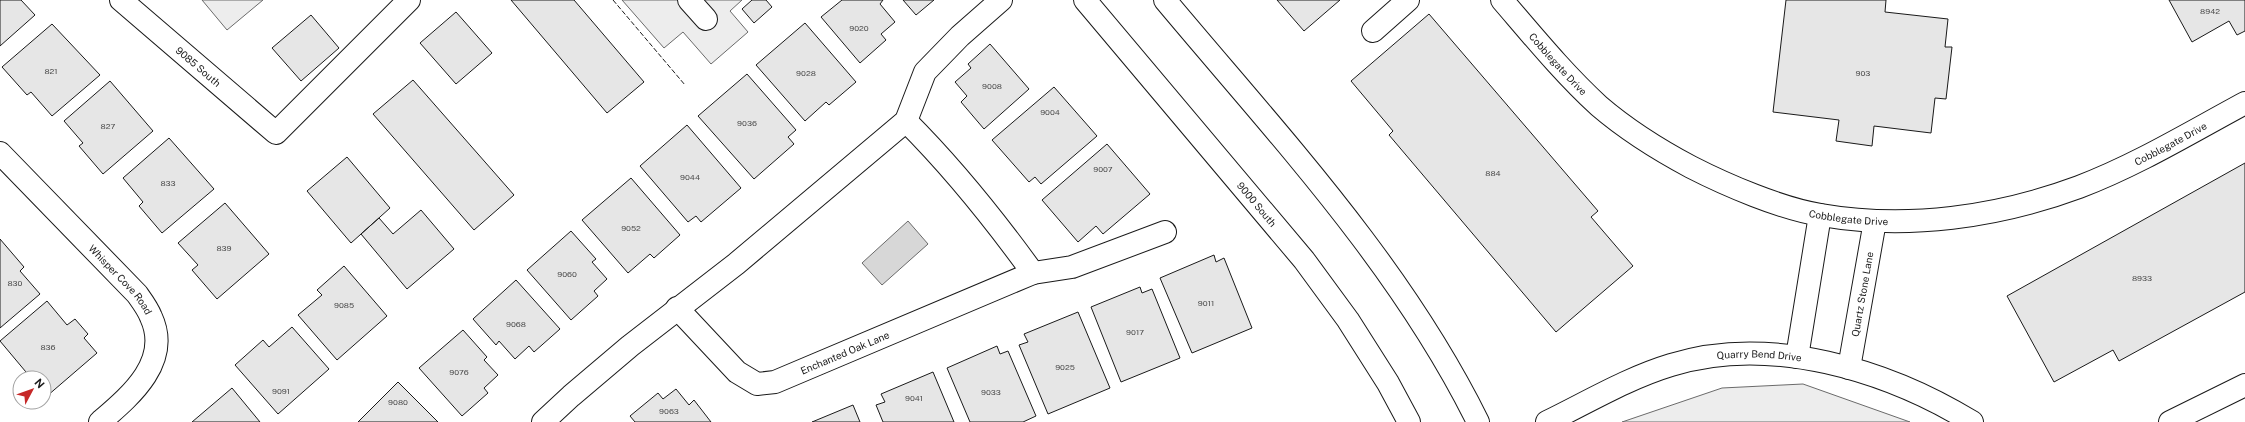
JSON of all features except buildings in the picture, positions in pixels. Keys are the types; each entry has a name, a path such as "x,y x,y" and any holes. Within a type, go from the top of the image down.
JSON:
{"street":[{"name":"9085 South","path":"121,0 276,133 409,0"},
{"path":"689,0 706,19"},
{"path":"543,422 570,396 677,308 736,264 906,121 925,72 960,36 1001,0"},
{"name":"9000 South","path":"1085,0 1304,260 1348,320 1388,383 1409,422"},
{"path":"1165,0 1348,219 1384,267 1445,361 1478,422"},
{"path":"1373,30 1408,0"},
{"name":"Cobblegate Drive","path":"1502,0 1550,56 1600,106 1657,149 1720,182 1820,215 1876,221 1912,222 1968,215 2025,204 2080,186 2131,164 2245,103"},
{"path":"906,121 940,156 990,214 1033,273"},
{"name":"Whisper Cove Road","path":"0,152 137,294 152,319 156,343 150,369 134,393 100,422"},
{"path":"1797,357 1820,215"},
{"name":"Quartz Stone Lane","path":"1849,368 1876,221"},
{"name":"Enchanted Oak Lane","path":"677,308 737,372 757,384 775,382 1033,273 1072,267 1165,232"},
{"name":"Quarry Bend Drive","path":"1547,422 1594,398 1671,364 1712,357 1754,353 1797,357 1849,368 1910,389 1938,402 1972,422"},
{"path":"2170,422 2245,385"}],"shaded area":[{"path":"202,0 263,0 227,30"},
{"path":"622,0 742,0 730,11 748,32 711,64 683,32 664,48"},
{"path":"908,221 928,244 882,285 862,263"},
{"path":"1803,384 1910,422 1622,422 1722,388"}],"fence":[{"path":"613,0 685,85"}]}
